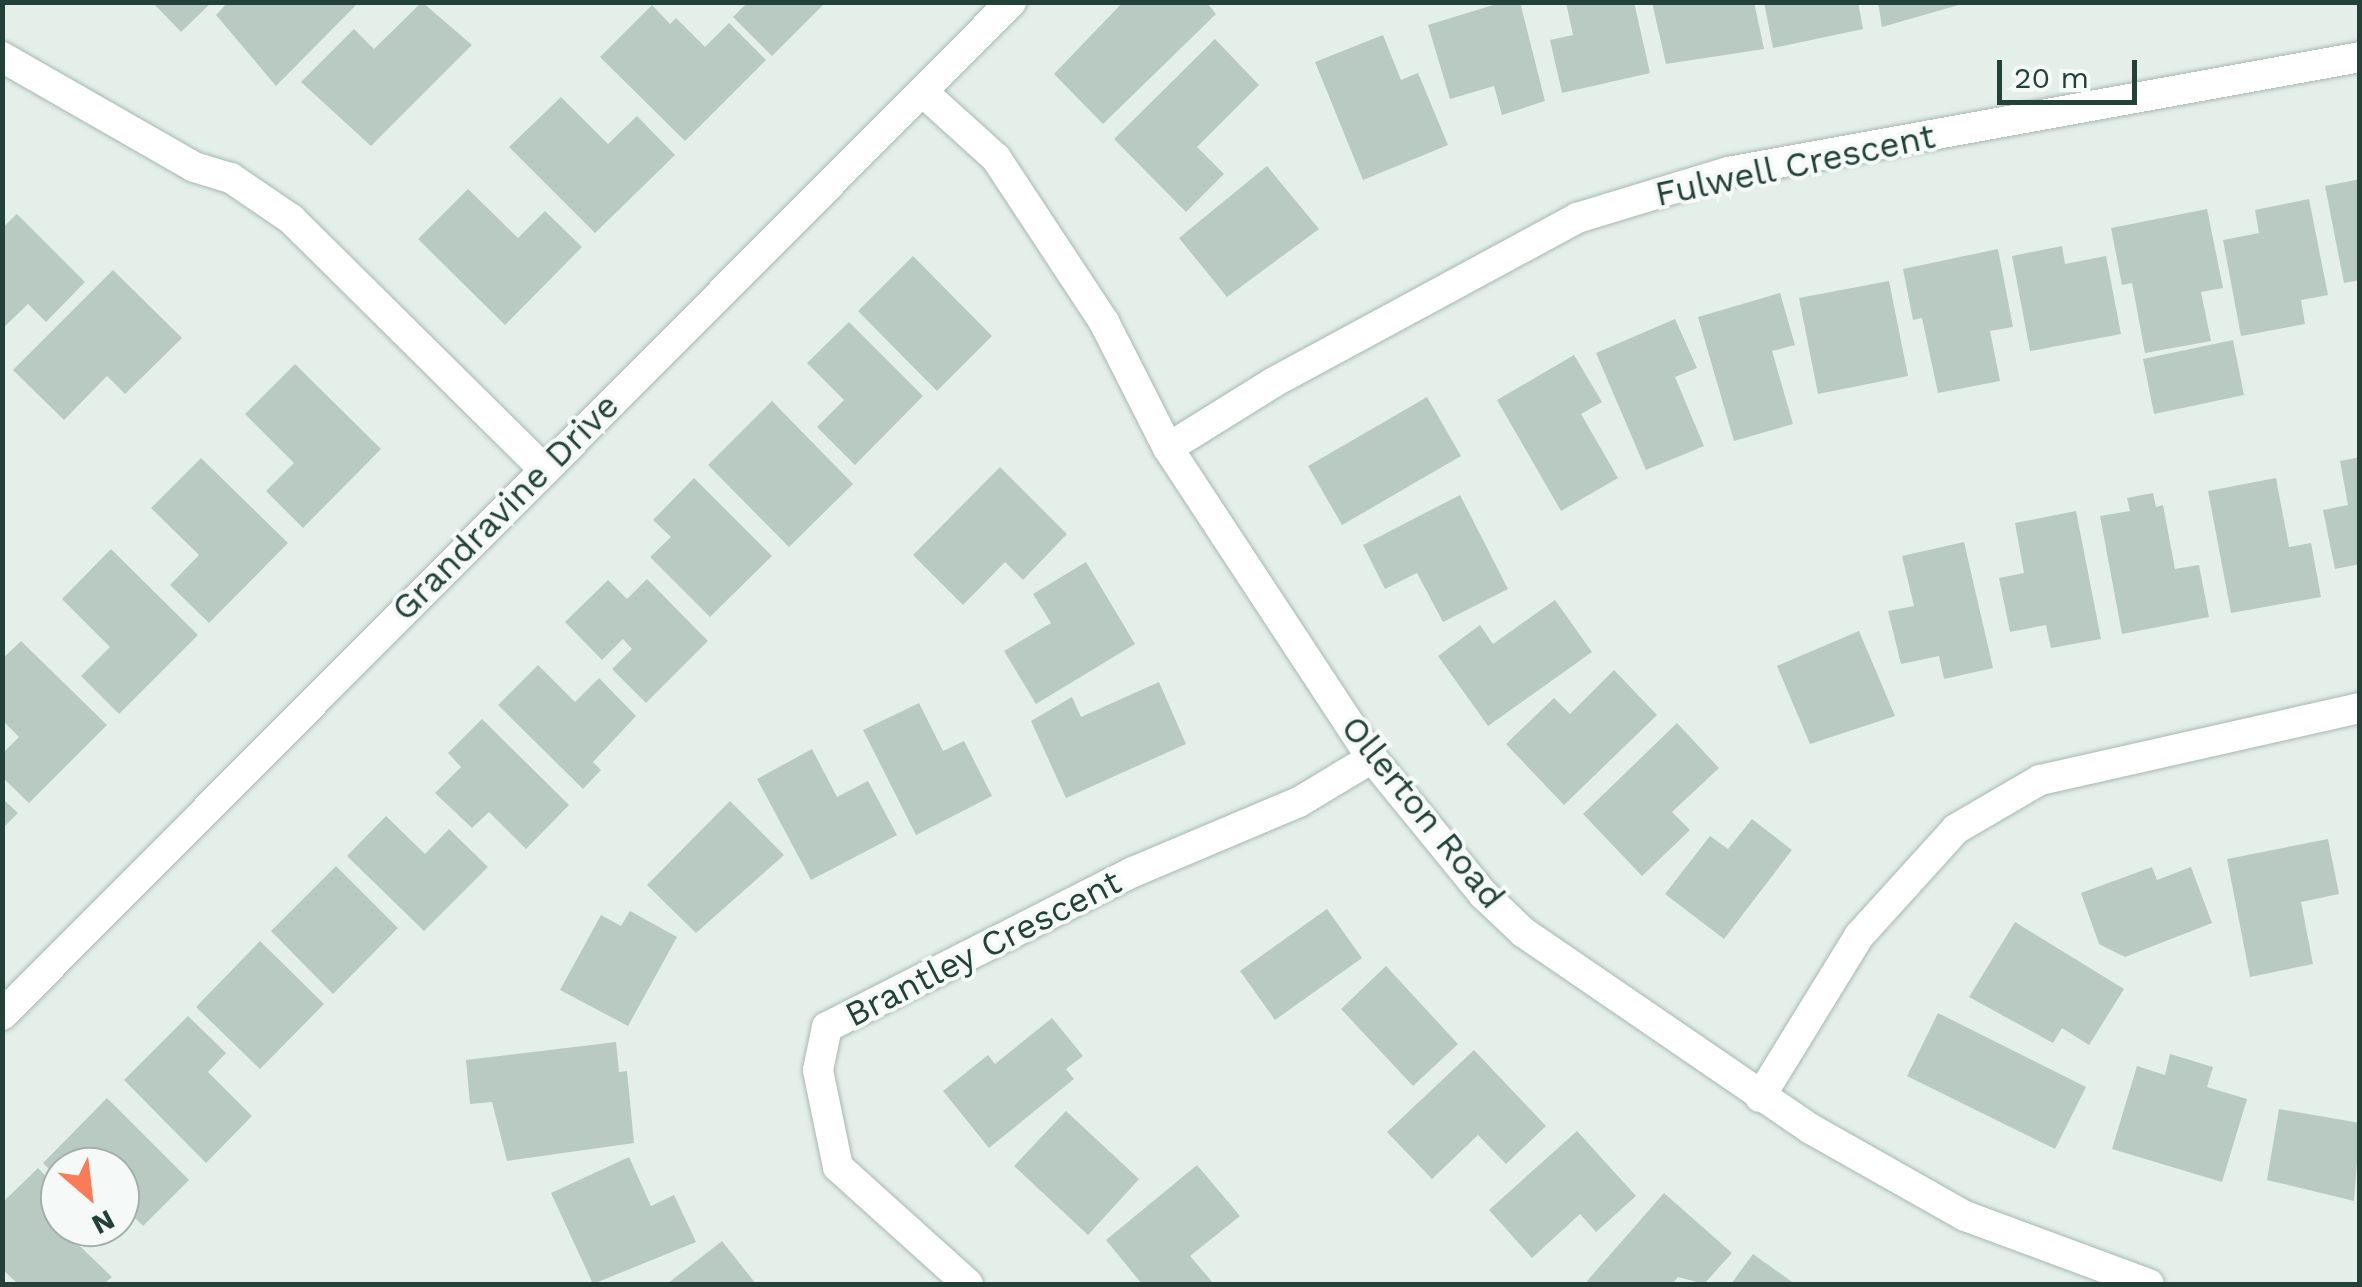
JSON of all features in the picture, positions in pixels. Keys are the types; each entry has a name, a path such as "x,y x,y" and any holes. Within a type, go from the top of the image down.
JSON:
{"street":[{"name":"Grandravine Drive","path":"2,1014 542,467 1011,2"},
{"path":"2,56 194,166 231,178 291,218 542,467"},
{"name":"Fulwell Crescent","path":"1168,448 1274,382 1577,218 1728,172 2360,57"},
{"name":"Ollerton Road","path":"924,92 996,158 1104,322 1168,448 1372,758 1482,894 1523,932 1760,1096 1965,1216 2149,1284"},
{"path":"1760,1096 1859,936 1956,829 2040,780 2360,708"},
{"name":"Brantley Crescent","path":"968,1284 838,1167 818,1070 828,1027 1133,872 1299,802 1372,758"}],"building":[{"path":"152,2 212,2 181,32"},
{"path":"228,2 359,2 276,86 216,15"},
{"path":"422,2 472,45 371,146 301,82 354,29 374,49"},
{"path":"748,2 826,2 772,56 733,17"},
{"path":"1123,2 1206,2 1216,14 1103,124 1054,74"},
{"path":"1503,2 1520,2 1545,101 1502,115 1494,86 1450,99 1428,25"},
{"path":"1566,2 1634,2 1650,73 1562,93 1550,40 1573,35"},
{"path":"1652,2 1754,2 1764,49 1666,64"},
{"path":"1764,2 1858,2 1863,29 1773,48"},
{"path":"1878,2 1961,2 1962,4 1882,27"},
{"path":"652,5 670,24 676,18 705,47 729,23 766,60 685,141 600,57"},
{"path":"1383,35 1401,80 1418,73 1448,145 1363,180 1315,62"},
{"path":"1215,39 1259,85 1197,147 1224,174 1186,212 1114,139"},
{"path":"561,97 608,144 637,116 675,155 595,233 509,147"},
{"path":"1267,166 1319,229 1227,297 1179,238"},
{"path":"2360,179 2360,280 2344,283 2325,186"},
{"path":"468,189 518,238 545,211 582,247 505,325 418,239"},
{"path":"2309,199 2328,295 2301,300 2305,324 2241,336 2223,240 2259,233 2255,210"},
{"path":"2207,209 2223,288 2201,292 2211,341 2145,353 2132,283 2122,285 2111,228"},
{"path":"17,214 85,282 46,322 28,304 2,329 2,228"},
{"path":"2062,246 2065,264 2106,256 2121,334 2030,351 2012,256"},
{"path":"1998,249 2013,327 1990,331 2000,381 1938,393 1922,318 1913,320 1903,269"},
{"path":"913,256 992,336 937,391 858,311"},
{"path":"113,270 182,338 125,394 107,376 64,420 13,370"},
{"path":"1889,281 1908,376 1818,394 1799,298"},
{"path":"1780,293 1795,345 1772,351 1793,424 1734,441 1698,317"},
{"path":"1675,319 1697,368 1675,377 1704,446 1646,470 1596,353"},
{"path":"849,322 923,396 855,465 817,427 844,400 807,363"},
{"path":"2233,340 2244,395 2154,414 2143,359"},
{"path":"1574,355 1602,402 1581,414 1618,478 1561,511 1497,400"},
{"path":"295,364 381,449 303,528 266,491 294,463 245,414"},
{"path":"1427,397 1461,456 1342,525 1308,466"},
{"path":"772,401 853,484 789,547 708,465"},
{"path":"2360,457 2360,564 2335,569 2323,510 2348,505 2340,461"},
{"path":"201,458 288,543 209,623 170,585 199,555 151,508"},
{"path":"1000,467 1067,534 1023,580 1005,562 963,605 913,555"},
{"path":"694,478 772,556 710,617 650,557 671,537 653,520"},
{"path":"2276,478 2289,547 2311,543 2321,597 2231,613 2208,491"},
{"path":"2153,493 2156,507 2163,505 2175,569 2199,565 2209,617 2122,634 2100,516 2130,511 2127,498"},
{"path":"1460,495 1508,589 1443,622 1417,573 1385,589 1363,545"},
{"path":"2076,511 2101,639 2051,648 2046,625 2010,632 1999,578 2024,573 2015,523"},
{"path":"1964,542 1993,668 1944,679 1939,656 1901,664 1888,611 1914,606 1902,556"},
{"path":"111,549 198,635 119,714 81,676 110,647 62,599"},
{"path":"1086,562 1135,644 1036,704 1004,651 1051,623 1033,594"},
{"path":"647,579 708,641 646,703 612,669 632,649 623,639 602,660 565,622 608,580 627,599"},
{"path":"1555,600 1592,652 1488,726 1438,656 1480,625 1493,644"},
{"path":"1859,631 1895,716 1810,744 1777,666"},
{"path":"21,641 107,725 29,803 2,777 2,754 19,737 2,720 2,659"},
{"path":"538,665 575,702 599,678 636,716 593,762 601,770 583,789 498,705"},
{"path":"1614,670 1657,715 1564,805 1506,744 1554,698 1570,714"},
{"path":"1159,682 1186,744 1066,798 1031,721 1072,697 1081,717"},
{"path":"919,703 943,751 964,741 992,796 916,835 863,730"},
{"path":"482,719 569,805 526,849 489,812 472,828 435,793 461,767 448,753"},
{"path":"1677,723 1719,768 1672,812 1690,830 1642,876 1583,814"},
{"path":"812,749 837,797 868,781 897,835 811,880 757,779"},
{"path":"2,798 18,813 2,829"},
{"path":"730,801 784,855 696,933 647,885"},
{"path":"386,816 425,854 449,829 488,867 424,931 347,856"},
{"path":"1752,819 1792,850 1724,939 1665,894 1710,836 1728,849"},
{"path":"2328,839 2339,894 2301,902 2313,964 2250,977 2227,859"},
{"path":"336,866 398,928 333,994 271,931"},
{"path":"2152,867 2157,880 2191,867 2212,923 2125,957 2099,944 2081,893"},
{"path":"1327,909 1362,958 1275,1020 1240,971"},
{"path":"630,911 677,937 628,1026 560,990 601,915 621,926"},
{"path":"2015,922 2124,989 2089,1045 2062,1028 2053,1043 1969,997"},
{"path":"260,941 324,1004 260,1069 196,1007"},
{"path":"1386,966 1458,1044 1413,1086 1341,1009"},
{"path":"1938,1013 2086,1087 2055,1149 1907,1076"},
{"path":"188,1016 226,1053 208,1072 252,1116 206,1163 124,1080"},
{"path":"1052,1018 1083,1056 1066,1069 1074,1079 989,1148 943,1091 988,1055 995,1064"},
{"path":"616,1042 619,1072 627,1071 634,1143 507,1161 492,1102 470,1104 466,1060"},
{"path":"1474,1050 1546,1126 1506,1164 1478,1135 1432,1179 1387,1132"},
{"path":"2170,1054 2213,1067 2207,1087 2247,1099 2222,1182 2112,1149 2137,1066 2165,1075"},
{"path":"107,1098 189,1180 143,1226 140,1147 59,1147"},
{"path":"2279,1109 2360,1123 2354,1201 2267,1180"},
{"path":"1066,1111 1139,1179 1088,1235 1014,1166"},
{"path":"1577,1131 1636,1196 1596,1232 1580,1214 1532,1258 1489,1210"},
{"path":"629,1157 651,1206 674,1195 696,1242 593,1284 551,1193"},
{"path":"1197,1165 1240,1216 1190,1256 1214,1284 1142,1284 1106,1240"},
{"path":"38,1168 40,1247 81,1247 112,1277 104,1284 18,1284 2,1269 2,1203"},
{"path":"1664,1193 1732,1253 1704,1284 1678,1277 1672,1284 1587,1281"},
{"path":"722,1241 756,1284 667,1284"},
{"path":"1753,1254 1795,1284 1731,1284"}]}
